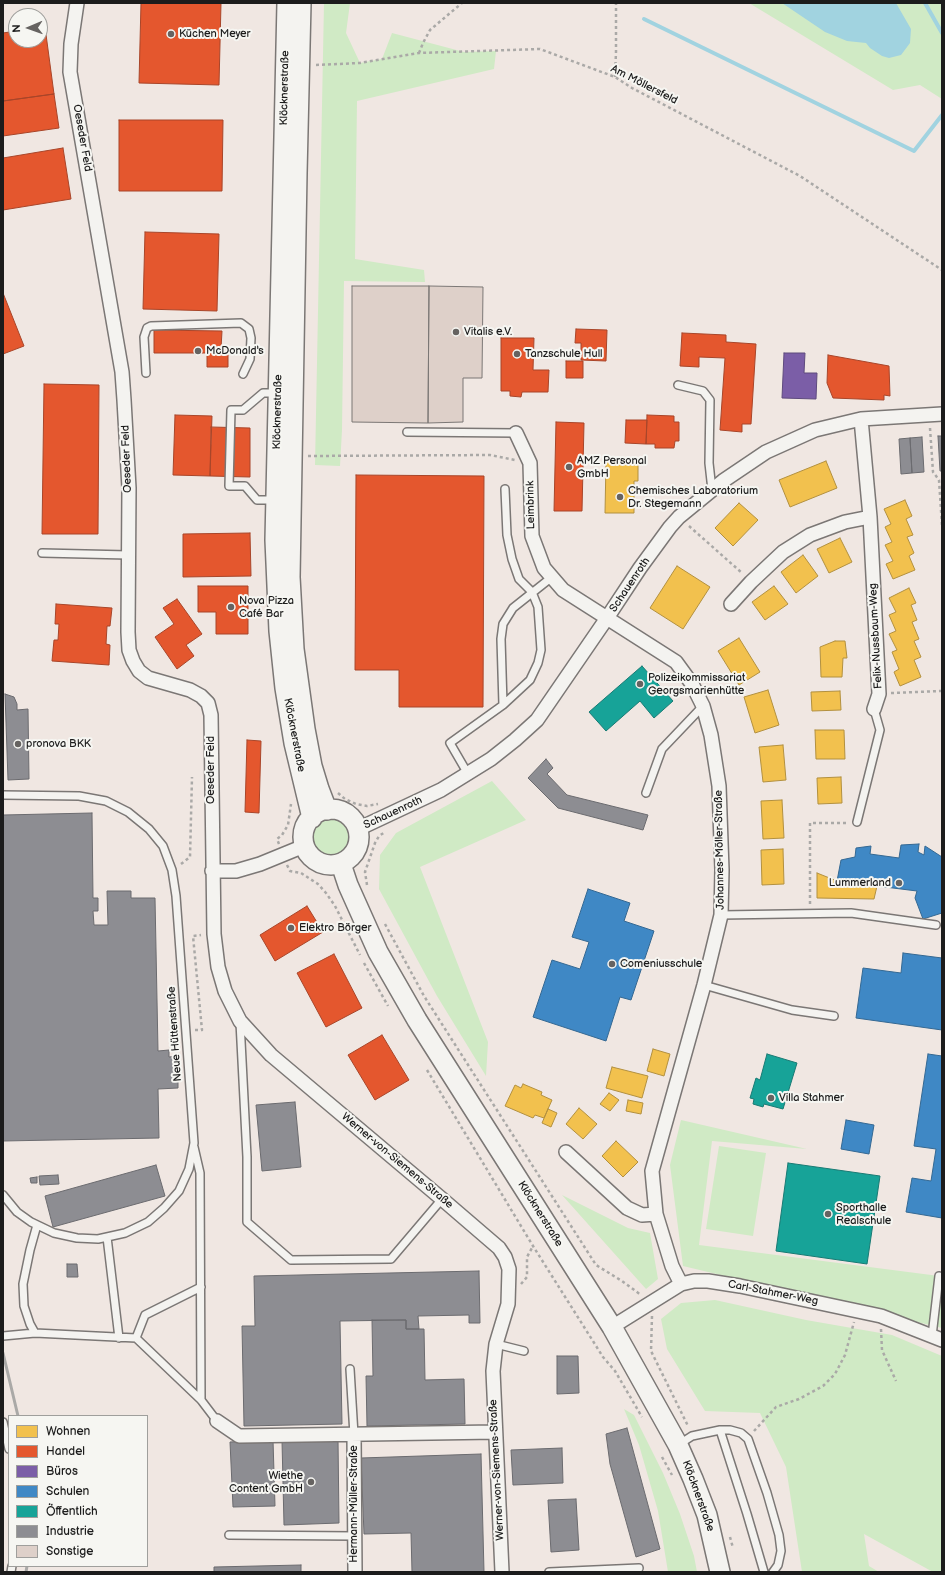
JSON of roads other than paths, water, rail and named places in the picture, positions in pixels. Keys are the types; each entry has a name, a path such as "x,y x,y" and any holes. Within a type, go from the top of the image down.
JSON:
{"main road":[{"name":"Klöcknerstraße","path":"287,3 276,500 277,591 282,667 294,743 319,814"},
{"name":"Klöcknerstraße","path":"301,3 290,577 294,648 305,729 312,766 319,789 319,814"},
{"path":"278,393 285,393 284,464 291,475"},
{"path":"340,811 348,815 354,821 358,829 359,842 354,854 349,860 341,864 332,866 323,865 315,861 308,854 304,846 304,829 319,814 340,811"},
{"name":"Klöcknerstraße","path":"341,864 348,885 378,952 417,1020 685,1440 693,1478 707,1515 720,1572"}],"street":[{"name":"Oeseder Feld","path":"77,3 71,44 70,72 122,372 129,488 129,650 132,661 139,671 148,678 190,690 201,696 208,703 211,715 212,871"},
{"name":"Schauenroth","path":"358,829 441,790 468,774 515,740 537,720 640,568 679,517 712,490 766,452 815,430 860,419 936,414"},
{"name":"Felix-Nussbaum-Weg","path":"860,419 870,517 879,694 874,709"},
{"name":"Leimbrink","path":"516,433 530,463 532,536 544,568 563,590 607,618"},
{"path":"731,604 751,582 783,552 810,535 845,522 870,517"},
{"name":"Johannes-Möller-Straße","path":"607,618 676,662 692,684 703,706 711,735 718,786 722,870 721,914 704,985 652,1171 656,1214 672,1266 681,1284"},
{"path":"212,871 236,871 260,864 304,846"},
{"name":"Werner-von-Siemens-Straße","path":"212,871 214,934 218,967 224,985 240,1021 271,1055 499,1248 505,1257 509,1268 508,1304 496,1344 493,1371 502,1572"},
{"path":"566,1152 626,1208 642,1215 656,1214"},
{"name":"Carl-Stahmer-Weg","path":"612,1327 681,1284 694,1280 740,1286 857,1310 881,1316 937,1338"},
{"name":"Hermann-Müller-Straße","path":"217,1421 239,1436 495,1432"},
{"name":"Hermann-Müller-Straße","path":"354,1435 355,1572"}],"lane":[{"path":"146,373 144,337 146,328 151,326 241,323 249,329 251,338 250,359 242,374"},
{"path":"678,385 703,391 710,400 709,463 712,490"},
{"path":"276,500 257,500 245,486 229,486 231,410 243,410 263,393 278,393"},
{"path":"407,432 516,433"},
{"path":"468,774 450,743 503,705 530,680 538,663 541,650 538,607 532,592 519,578 512,559 507,534 505,489"},
{"path":"42,553 128,555"},
{"path":"503,705 503,624 513,608 552,577"},
{"path":"646,792 662,749 703,706"},
{"name":"Felix-Nussbaum-Weg","path":"857,822 880,730 874,709"},
{"name":"Neue Hüttenstraße","path":"3,795 79,796 106,801 128,812 149,829 163,846 172,870 176,896 194,1143 189,1169 178,1191 164,1208 148,1222 125,1233 98,1239 77,1238 54,1233 37,1225 17,1212 3,1195"},
{"path":"721,914 851,913 936,925"},
{"path":"704,985 792,1010 834,1016"},
{"path":"240,1021 247,1157 247,1222 273,1245 291,1260 391,1259 442,1199"},
{"path":"194,1143 200,1173 201,1400"},
{"path":"34,1333 24,1306 23,1284 37,1225"},
{"path":"107,1237 119,1338"},
{"path":"937,1338 939,1276"},
{"path":"136,1338 145,1315 201,1287"},
{"path":"3,1336 34,1333 136,1338 201,1400 217,1421"},
{"path":"496,1344 524,1351"},
{"path":"350,1369 354,1435"},
{"path":"3,1422 8,1444"},
{"path":"720,1430 748,1514 764,1572"},
{"path":"685,1440 720,1430 730,1430 741,1433 748,1438 768,1493 779,1535 781,1551 778,1565 773,1572"},
{"path":"229,1535 354,1536"},
{"path":"549,1572 639,1568"}],"water":[{"path":"782,3 896,3 911,29 910,43 901,55 889,58 882,56 870,48 866,43 847,41 825,32"}],"waterway":[{"path":"925,3 942,33"},
{"path":"644,19 914,151 942,115"}],"railway":[{"path":"3,1353 18,1415"},
{"path":"26,1572 27,1567"}],"place":[{"name":"Küchen Meyer","path":"171,34"},
{"name":"Vitalis e.V.","path":"456,332"},
{"name":"McDonald's","path":"198,351"},
{"name":"Tanzschule Hull","path":"517,354"},
{"name":"AMZ Personal GmbH","path":"569,467"},
{"name":"Chemisches Laboratorium Dr. Stegemann","path":"620,497"},
{"name":"Nova Pizza Café Bar","path":"231,607"},
{"name":"Polizeikommissariat Georgsmarienhütte","path":"640,684"},
{"name":"pronova BKK","path":"18,744"},
{"name":"Lummerland","path":"899,883"},
{"name":"Elektro Börger","path":"291,928"},
{"name":"Comeniusschule","path":"612,964"},
{"name":"Villa Stahmer","path":"771,1098"},
{"name":"Sporthalle Realschule","path":"828,1214"},
{"name":"Wiethe Content GmbH","path":"311,1482"}]}
